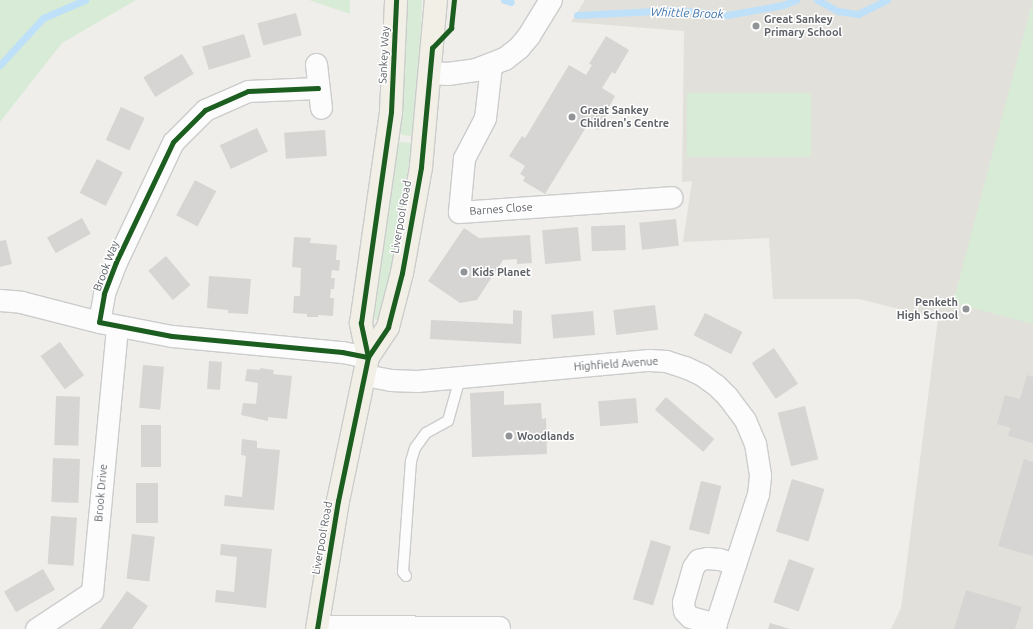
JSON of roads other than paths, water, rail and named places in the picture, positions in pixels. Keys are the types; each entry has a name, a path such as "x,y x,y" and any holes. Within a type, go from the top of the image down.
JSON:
{"highway":[{"name":"Sankey Way","path":"391,112 396,0"},
{"path":"430,73 436,0"},
{"name":"Liverpool Road","path":"318,627 338,501 366,366 388,327 402,273 421,167 430,73"},
{"name":"Liverpool Road","path":"366,366 361,323 391,112"}],"street":[{"path":"430,73 464,72 491,66 506,59 519,48 529,36 551,0"},
{"path":"316,64 321,108"},
{"name":"Barnes Close","path":"491,66 485,118 464,158 459,212 671,197"},
{"name":"Brook Way","path":"108,324 104,294 116,262 173,142 205,110 248,91 318,88"},
{"path":"0,300 21,302 108,324 172,336 342,352 366,366"},
{"name":"Brook Drive","path":"36,629 92,592 108,324"},
{"name":"Highfield Avenue","path":"366,366 402,381 460,378 649,360 666,361 702,375 727,396 741,413 750,431 758,458 760,476 758,494 715,627 690,617 684,611 683,602 693,567 698,560 707,558 735,564"},
{"path":"318,627 499,627"}],"lane":[{"path":"406,576 404,572 411,461 414,448 426,433 448,420 460,378"}],"waterway":[{"name":"Whittle Brook","path":"0,65 43,18 85,0"},
{"name":"Whittle Brook","path":"504,0 511,2"},
{"name":"Whittle Brook","path":"577,15 675,10 727,15 783,5 796,0"},
{"name":"Whittle Brook","path":"817,0 838,11 858,14 887,0"}],"place":[{"name":"Great Sankey Primary School","path":"756,26"},
{"name":"Great Sankey Children's Centre","path":"572,117"},
{"name":"Kids Planet","path":"464,272"},
{"name":"Penketh High School","path":"966,309"},
{"name":"Woodlands","path":"509,436"}]}
